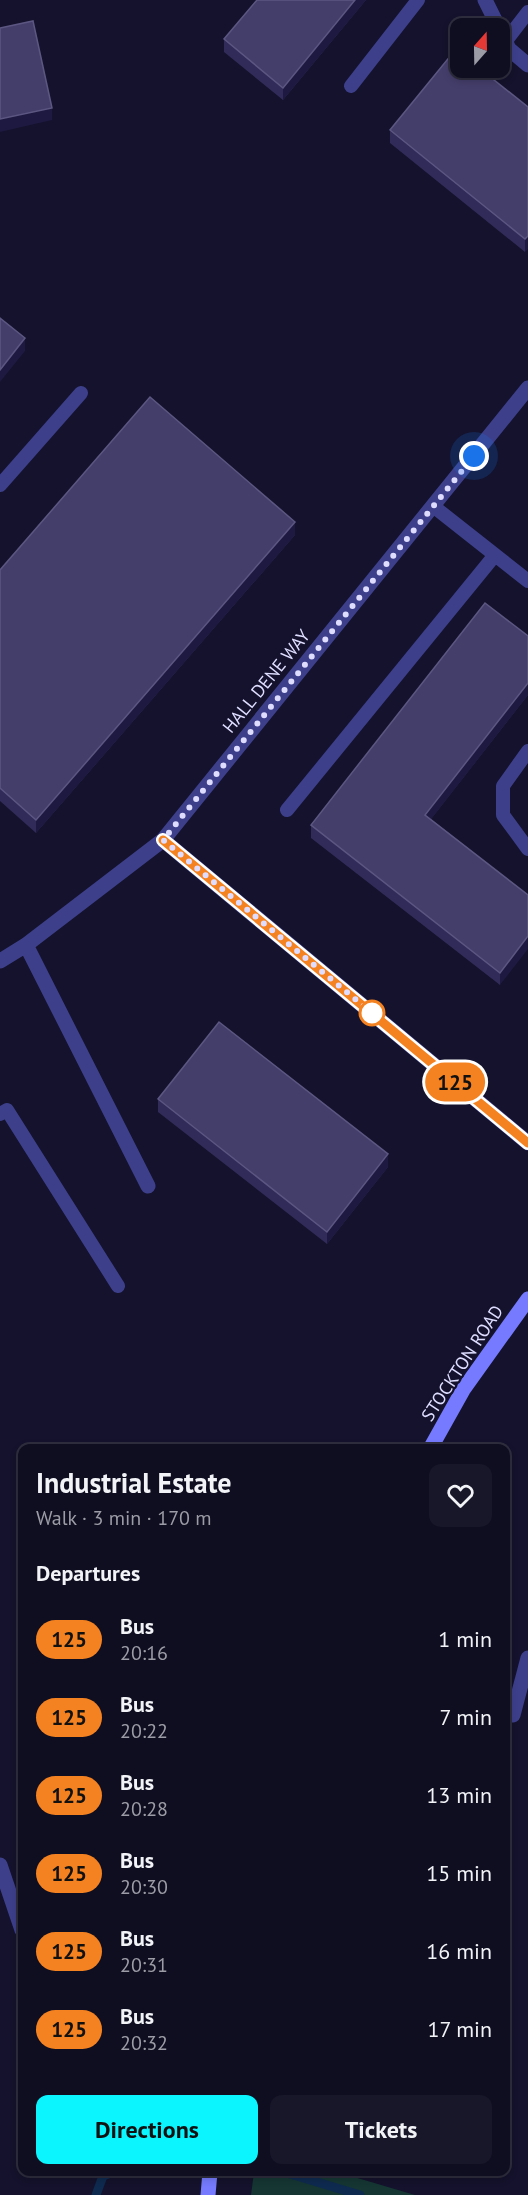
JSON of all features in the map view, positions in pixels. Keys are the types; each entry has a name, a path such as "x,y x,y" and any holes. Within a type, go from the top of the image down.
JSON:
{"main road":[{"name":"STOCKTON ROAD","path":"433,1444 463,1390 528,1299"},
{"path":"208,2195 210,2176"}],"street":[{"path":"484,0 493,18"},
{"path":"510,50 528,65"},
{"name":"HALL DENE WAY","path":"0,961 26,945 163,840 528,388"},
{"path":"163,840 528,1143"},
{"path":"26,945 148,1186"},
{"path":"510,1714 513,1715 528,1658"},
{"path":"0,1865 18,1918"}],"lane":[{"path":"351,86 418,0"},
{"path":"510,26 528,12"},
{"path":"0,485 81,393"},
{"path":"433,506 528,581"},
{"path":"286,810 495,555"},
{"path":"528,751 503,786 503,815 528,849"},
{"path":"0,1114 7,1110 118,1286"}],"green space":[{"path":"253,2176 351,2176 415,2195 251,2195"}],"building":[{"path":"257,0 355,0 283,88 224,39"},
{"path":"33,21 52,108 0,119 0,28"},
{"path":"450,56 450,78 492,78 528,107 528,236 525,239 390,130"},
{"path":"0,318 25,338 0,370"},
{"path":"150,397 295,522 36,820 0,788 0,570"},
{"path":"485,603 528,636 528,683 425,815 528,895 528,936 500,973 311,825"},
{"path":"219,1022 388,1154 327,1232 158,1099"}],"waterway":[{"path":"96,2195 103,2176"},
{"path":"297,2176 360,2195"}],"bus line":[{"name":"125","path":"163,840 528,1143"}],"route":[{"path":"372,1013 163,840 474,456"}]}
